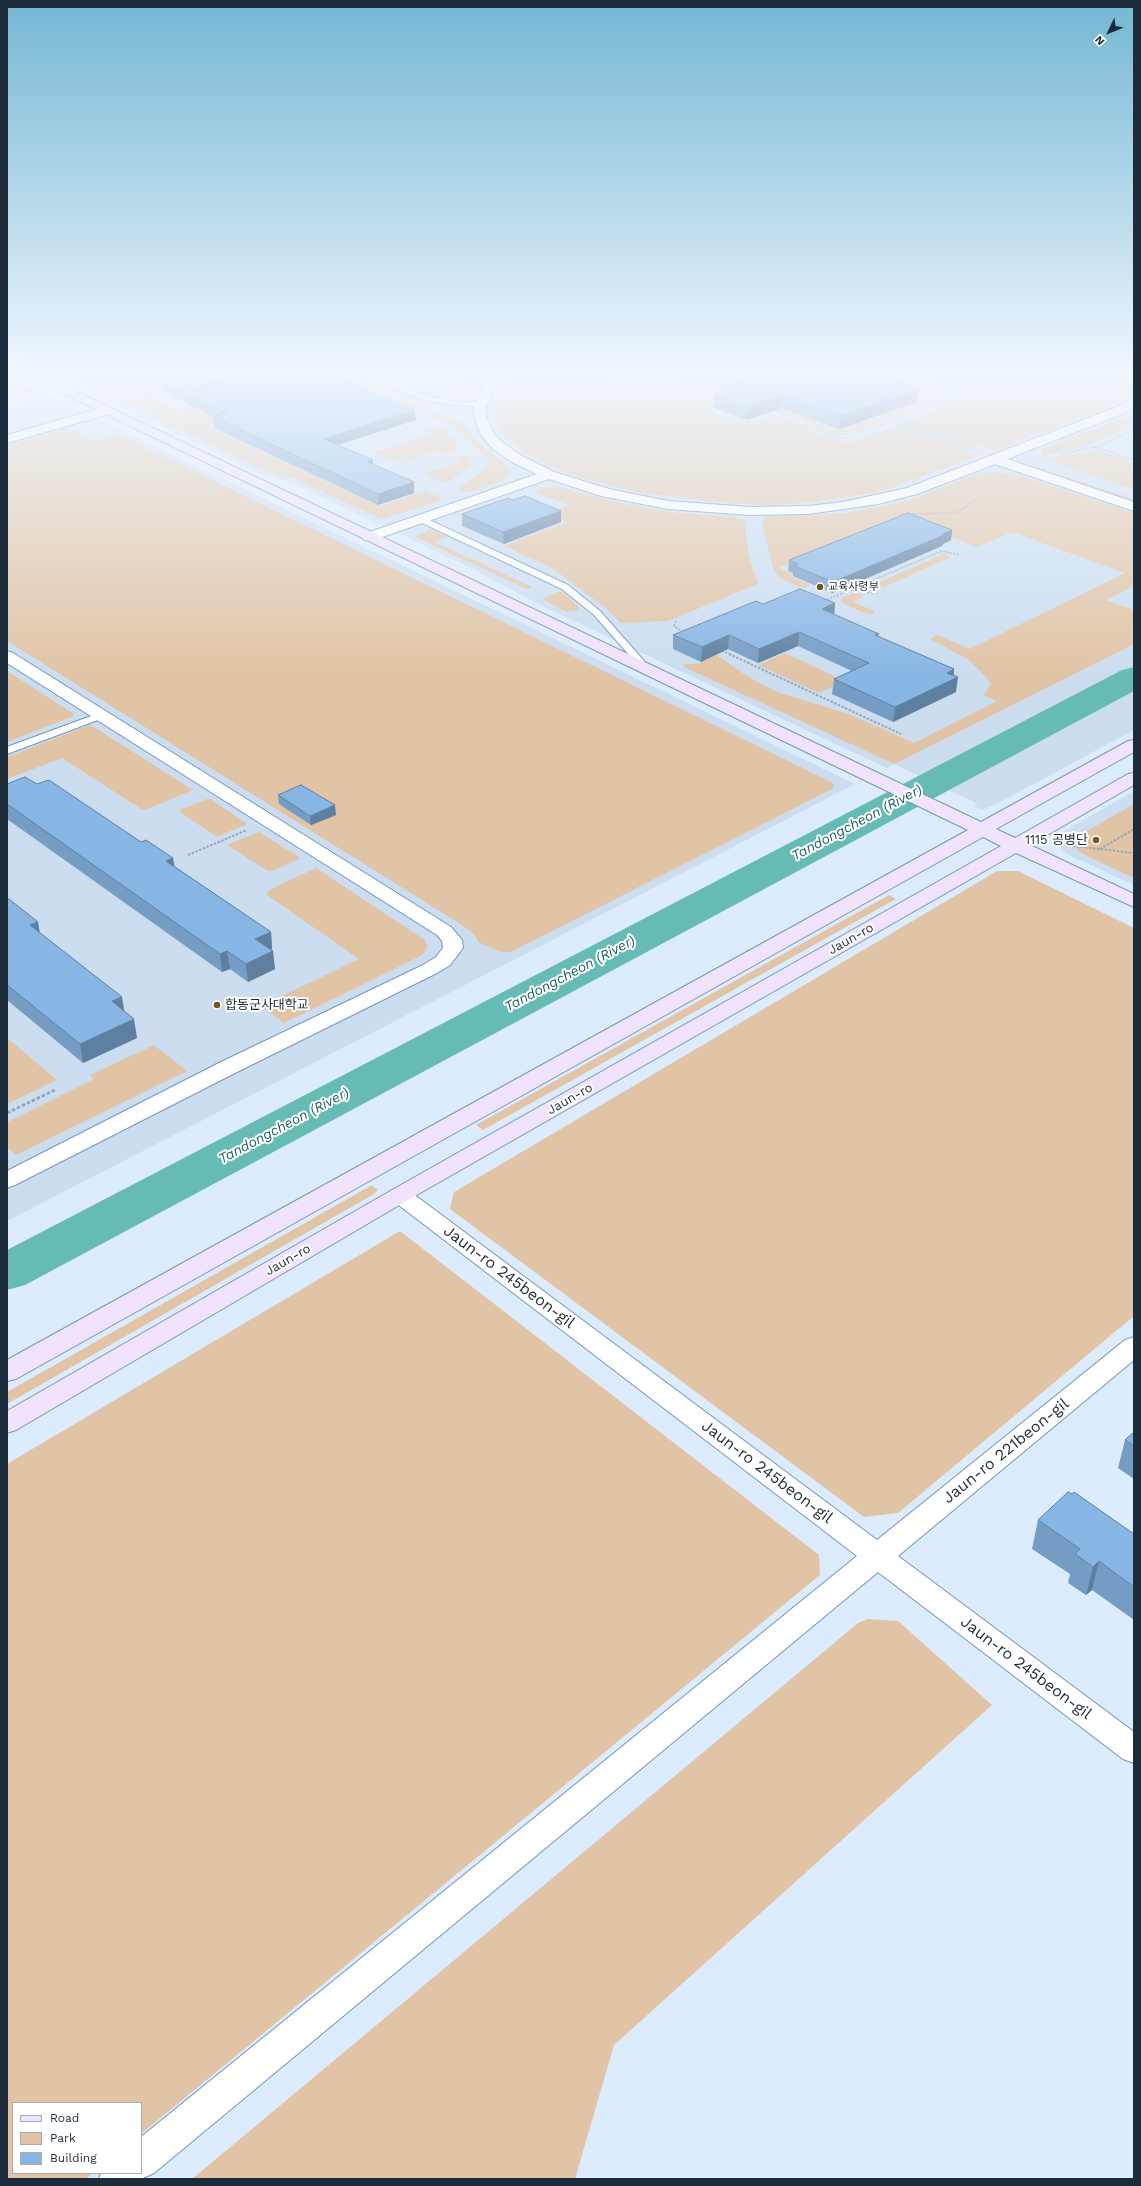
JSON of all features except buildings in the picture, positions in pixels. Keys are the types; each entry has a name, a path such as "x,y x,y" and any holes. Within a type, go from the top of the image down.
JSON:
{"street":[{"path":"231,471 870,777 1134,901"},
{"path":"541,471 606,494 668,505 772,512 822,508 878,500 919,488 963,471"},
{"path":"1029,471 1134,507"},
{"path":"1060,471 1134,497"},
{"path":"369,537 549,475"},
{"path":"7,656 444,931 452,940 453,948 443,962 430,969 227,1068 7,1180"},
{"path":"7,1372 1134,745"},
{"name":"Jaun-ro","path":"7,1422 400,1195 1134,778"},
{"name":"Jaun-ro 245beon-gil","path":"400,1195 1134,1750"},
{"name":"Jaun-ro 221beon-gil","path":"142,2159 1134,1346"}],"lane":[{"path":"421,519 565,587 597,613 647,670"},
{"path":"7,751 102,715"}],"path":[{"path":"820,602 942,550 960,555"},
{"path":"850,590 873,594"},
{"path":"676,621 674,624 676,629 688,635"},
{"path":"716,648 901,734"},
{"path":"188,855 250,829"},
{"path":"1099,849 1134,829"},
{"path":"1065,845 1134,853"},
{"path":"7,1113 55,1090"}],"shaded area":[{"name":"합동군사대학교","path":"7,471 206,471 855,784 7,1221"},
{"name":"교육사령부","path":"254,471 1134,471 1134,730 995,805 983,809 973,807 978,804 894,764 887,768 546,608 467,566 290,482"},
{"name":"1115 공병단","path":"1134,791 1134,885 1071,856 1065,852 1058,843 1058,838 1066,830"}],"green space":[{"path":"7,471 194,471 833,783 834,788 511,952 501,952 478,942 475,935 462,925 7,641"},
{"path":"266,471 304,471 380,506 425,491 442,498 439,501 382,519 295,479"},
{"path":"433,471 463,471 448,482 442,482 424,474"},
{"path":"484,471 509,471 506,478 469,492 459,490 460,487"},
{"path":"564,471 937,471 872,493 812,502 779,505 725,503 636,492 578,477"},
{"path":"1041,471 1050,471 1134,499 1134,504"},
{"path":"1082,471 1134,471 1134,489"},
{"path":"993,472 1021,476 1134,513 1134,586 1106,600 1134,610 1134,644 894,764 684,667 683,665 697,664 717,655 750,678 777,692 849,714 914,743 997,701 983,695 991,685 987,678 969,660 930,639 937,635 970,649 1125,573 1012,532 977,547 909,521 778,568 793,574 790,576 810,585 805,588 782,579 774,571 763,527 764,517 845,513 884,506 918,497 974,475"},
{"path":"558,487 629,505 672,512 734,517 744,520 749,556 758,584 668,621 621,623 607,609 552,568 504,546 567,522 548,514 569,505 534,492 545,488"},
{"path":"433,528 450,536 435,542 532,587 527,589 419,539 416,536"},
{"path":"944,554 951,557 877,590 870,591 865,588"},
{"path":"561,591 578,606 579,610 567,612 542,599"},
{"path":"853,593 864,595 853,602 872,610 875,612 874,614 866,614 841,602 842,598"},
{"path":"785,653 845,681 819,693 758,665"},
{"path":"7,671 74,714 74,716 7,742"},
{"path":"90,725 193,790 147,809 141,809 62,758 7,779 7,757"},
{"path":"210,799 247,824 217,837 180,812 180,810"},
{"name":"1115 공병단","path":"1134,804 1134,878 1087,856 1078,851 1074,845 1075,840 1080,835"},
{"path":"259,832 299,857 299,859 272,871 268,871 227,845"},
{"path":"316,868 425,940 427,947 424,953 417,958 284,1023 261,1006 359,959 267,895 267,892 279,885"},
{"path":"997,871 1018,871 1134,928 1134,1316 898,1513 864,1517 450,1209 454,1192"},
{"path":"889,895 896,899 483,1130 476,1125"},
{"path":"7,1038 57,1080 7,1104"},
{"path":"154,1045 187,1071 16,1155 7,1147 7,1122 94,1079 90,1075"},
{"path":"372,1185 378,1190 374,1194 7,1404 7,1392"},
{"path":"400,1231 819,1555 820,1575 142,2133 142,2102 12,2102 12,2174 92,2174 86,2179 7,2179 7,1464"},
{"path":"868,1619 898,1621 992,1705 614,2045 575,2179 192,2179 858,1623"}],"waterway":[{"name":"Tandongcheon (River)","path":"7,1272 1134,677"}],"place":[{"name":"교육사령부","path":"820,587"},
{"name":"1115 공병단","path":"1096,840"},
{"name":"합동군사대학교","path":"217,1005"}]}
